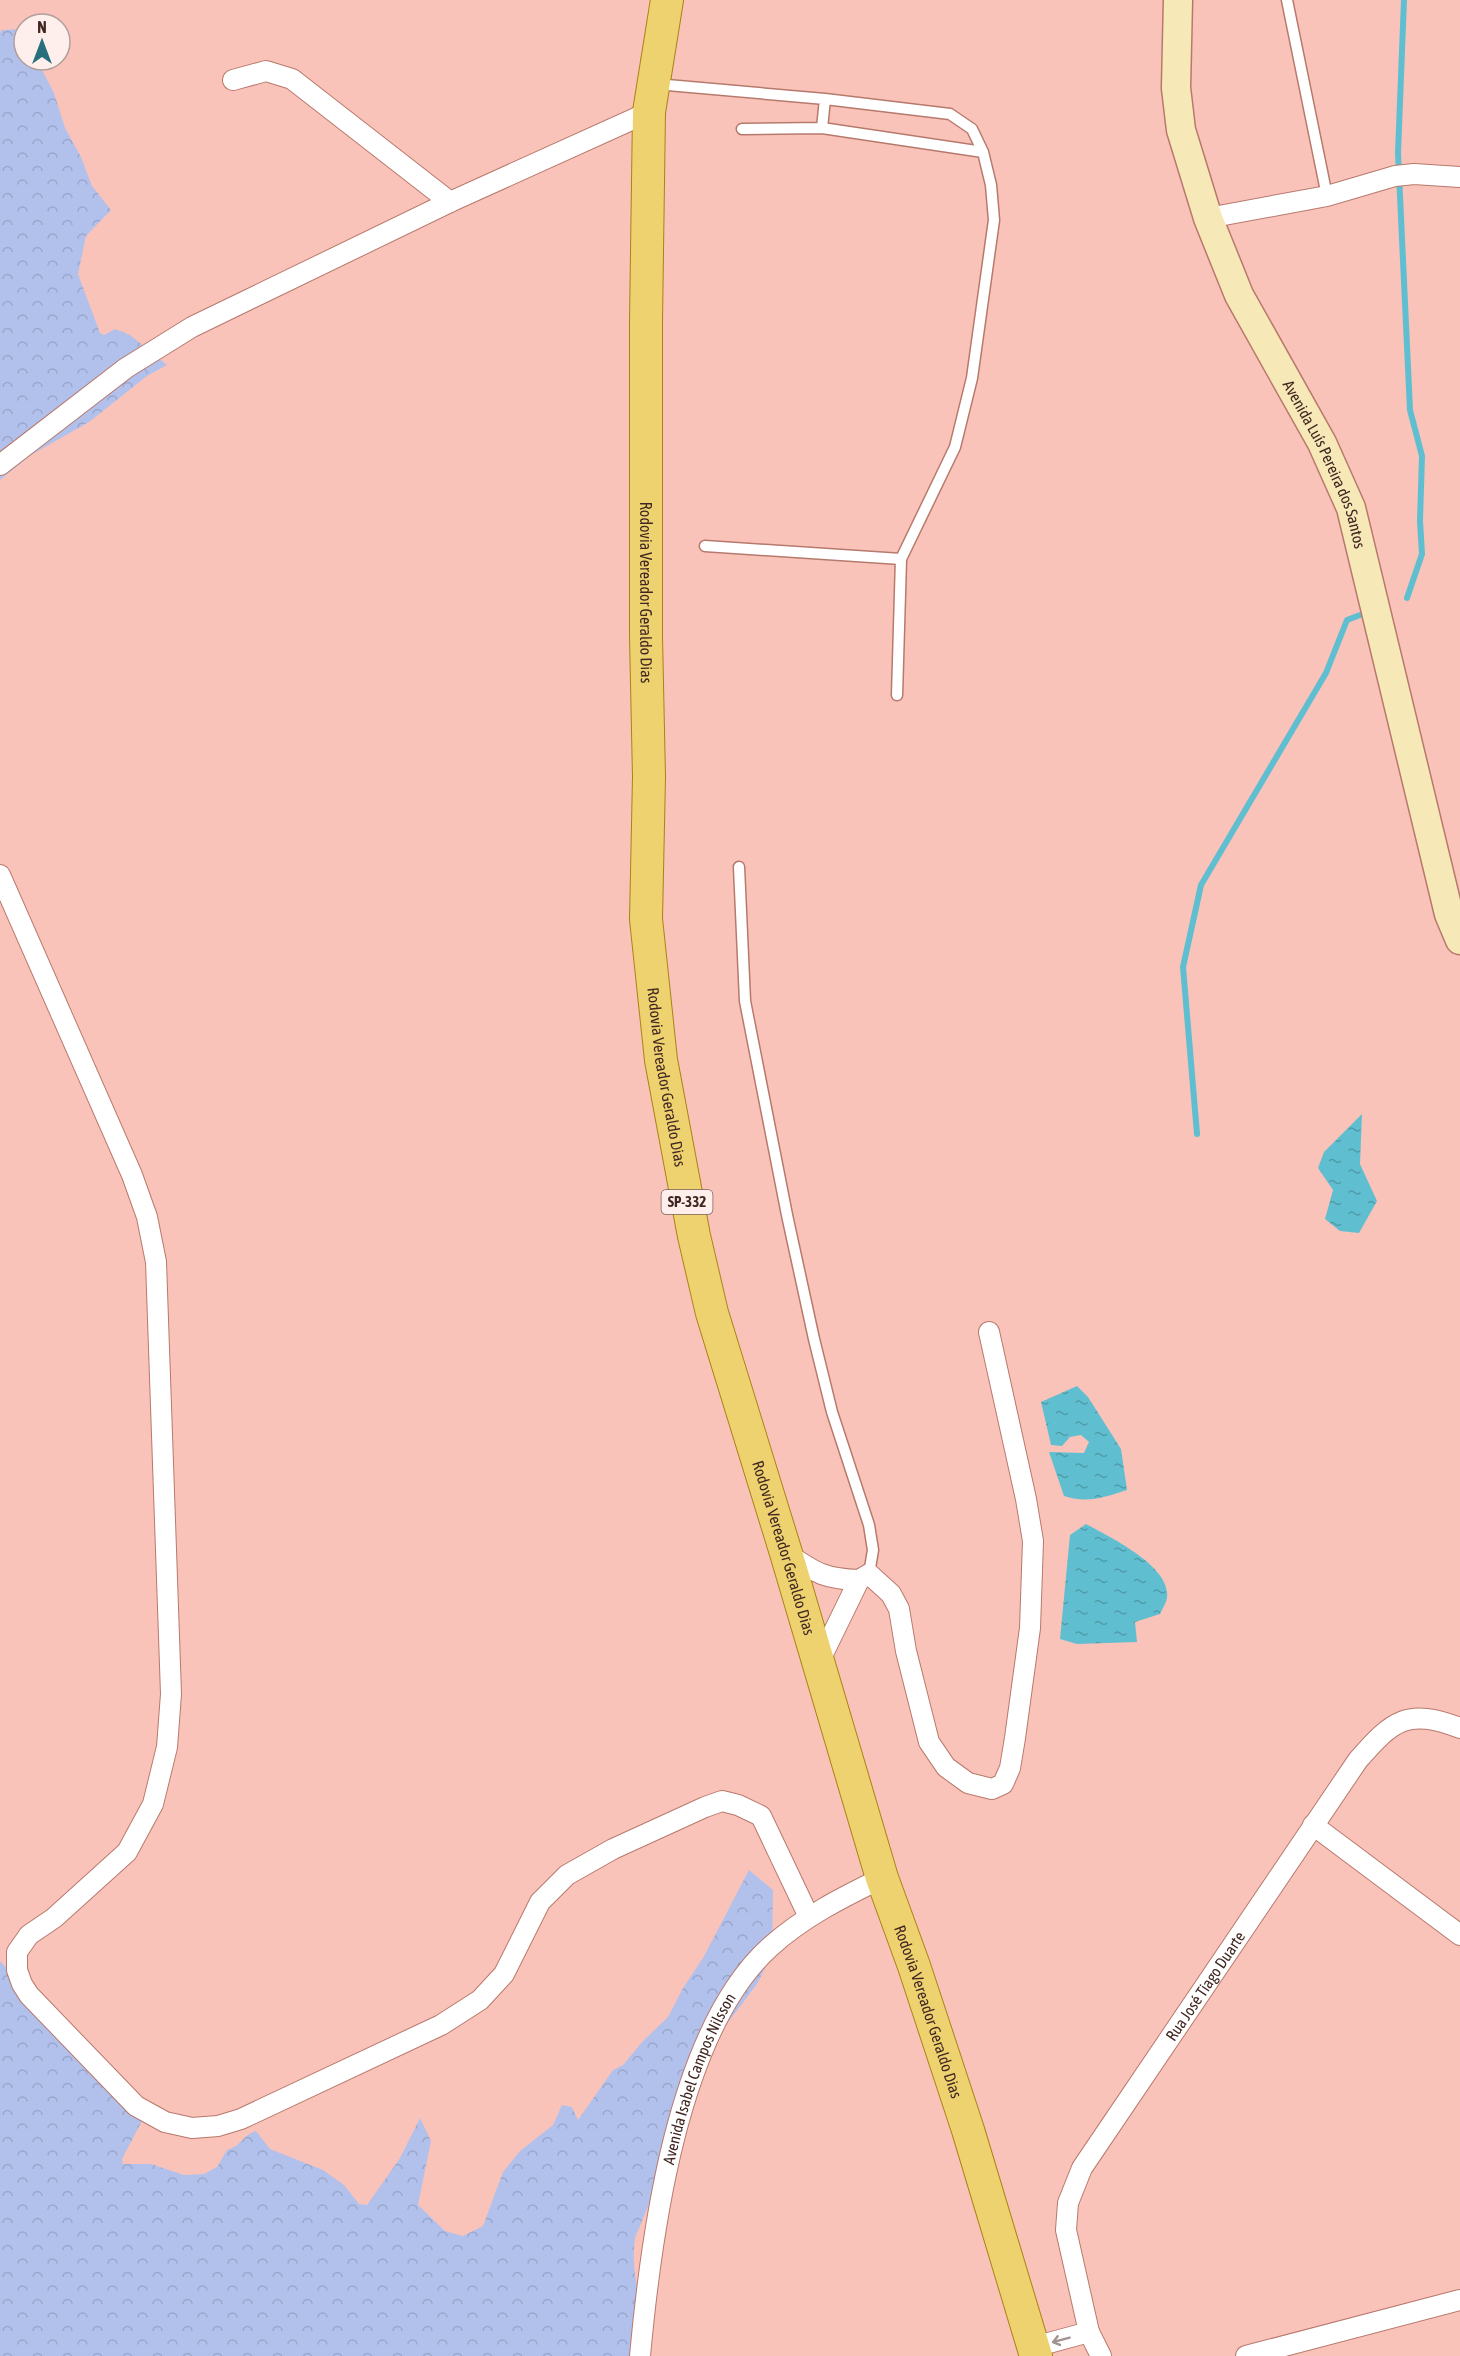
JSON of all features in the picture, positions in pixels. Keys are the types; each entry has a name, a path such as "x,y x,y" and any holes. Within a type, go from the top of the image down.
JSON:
{"main road":[{"name":"Rodovia Vereador Geraldo Dias","path":"667,0 651,98 645,322 645,637 649,777 646,919 661,1060 694,1236 712,1313 819,1662 882,1878 914,1966 968,2130 1035,2352"}],"street":[{"name":"Avenida Luís Pereira dos Santos","path":"1178,0 1176,88 1180,119 1208,219 1239,295 1322,442 1352,508 1449,914 1460,940"},
{"path":"232,81 266,70 292,79 450,202"},
{"path":"0,465 126,368 192,327 450,202 651,98"},
{"path":"1208,219 1327,196 1382,179 1414,174 1460,177"},
{"path":"0,875 132,1175 147,1217 156,1262 171,1694 167,1747 153,1804 128,1852 54,1918 29,1935 17,1952 17,1970 22,1984 30,1995 136,2106 165,2122 192,2128 218,2126 242,2119 430,2030 480,2000 504,1974 540,1902 567,1875 623,1845 705,1807 722,1801 738,1805 761,1816 809,1917"},
{"path":"786,1553 819,1575 841,1580 864,1577 891,1594 899,1610 906,1651 929,1742 946,1767 968,1783 980,1787 998,1788 1003,1784 1010,1768 1030,1628 1033,1541 1026,1499 989,1332"},
{"path":"819,1662 864,1577"},
{"name":"Rua José Tiago Duarte","path":"1093,2346 1066,2230 1068,2203 1082,2168 1358,1760 1383,1732 1400,1721 1419,1717 1442,1721 1460,1728"},
{"path":"1313,1826 1460,1935"},
{"name":"Avenida Isabel Campos Nilsson","path":"640,2356 646,2288 666,2177 693,2072 725,2003 745,1974 770,1947 809,1917 882,1878"},
{"path":"1246,2356 1460,2300"},
{"path":"1035,2352 1093,2346"}],"lane":[{"path":"1287,0 1327,196"},
{"path":"651,98 825,99 950,114 972,129 983,152 991,185 994,220 972,378 955,447 901,559 897,695"},
{"path":"822,128 825,99"},
{"path":"742,129 822,128 983,152"},
{"path":"705,546 901,559"},
{"path":"739,867 745,1001 814,1339 832,1412 869,1525 873,1550 864,1577"}],"green space":[{"path":"2,30 12,30 12,72 43,72 54,93 65,128 81,157 92,186 111,210 86,236 78,274 100,333 104,335 115,329 130,335 167,365 147,376 89,422 31,455 0,480 0,33"},
{"path":"749,1870 773,1890 772,1954 757,1984 717,2037 635,2238 635,2274 648,2334 634,2356 0,2356 0,1961 140,2109 142,2121 122,2159 123,2164 151,2164 184,2175 204,2174 217,2167 227,2150 256,2131 270,2149 323,2170 344,2185 359,2204 367,2205 400,2158 420,2118 431,2141 418,2205 445,2231 463,2236 483,2226 503,2172 520,2151 553,2125 562,2105 572,2107 578,2120 613,2070 623,2065 643,2041 668,2017 683,1988 703,1958"}],"water":[{"path":"1362,1114 1360,1164 1377,1201 1359,1233 1340,1231 1325,1219 1333,1190 1318,1168 1324,1152"},
{"path":"1077,1386 1088,1397 1121,1449 1127,1490 1088,1499 1064,1496 1049,1452 1084,1453 1089,1442 1081,1435 1070,1437 1062,1446 1051,1445 1041,1402"},
{"path":"1086,1524 1136,1553 1149,1563 1166,1585 1167,1599 1160,1614 1135,1622 1137,1642 1077,1644 1060,1639 1070,1535"}],"waterway":[{"path":"1404,0 1398,153 1410,410 1422,456 1420,521 1422,554 1407,598"},
{"path":"1197,1134 1183,967 1201,885 1326,673 1347,620 1360,615"}]}
